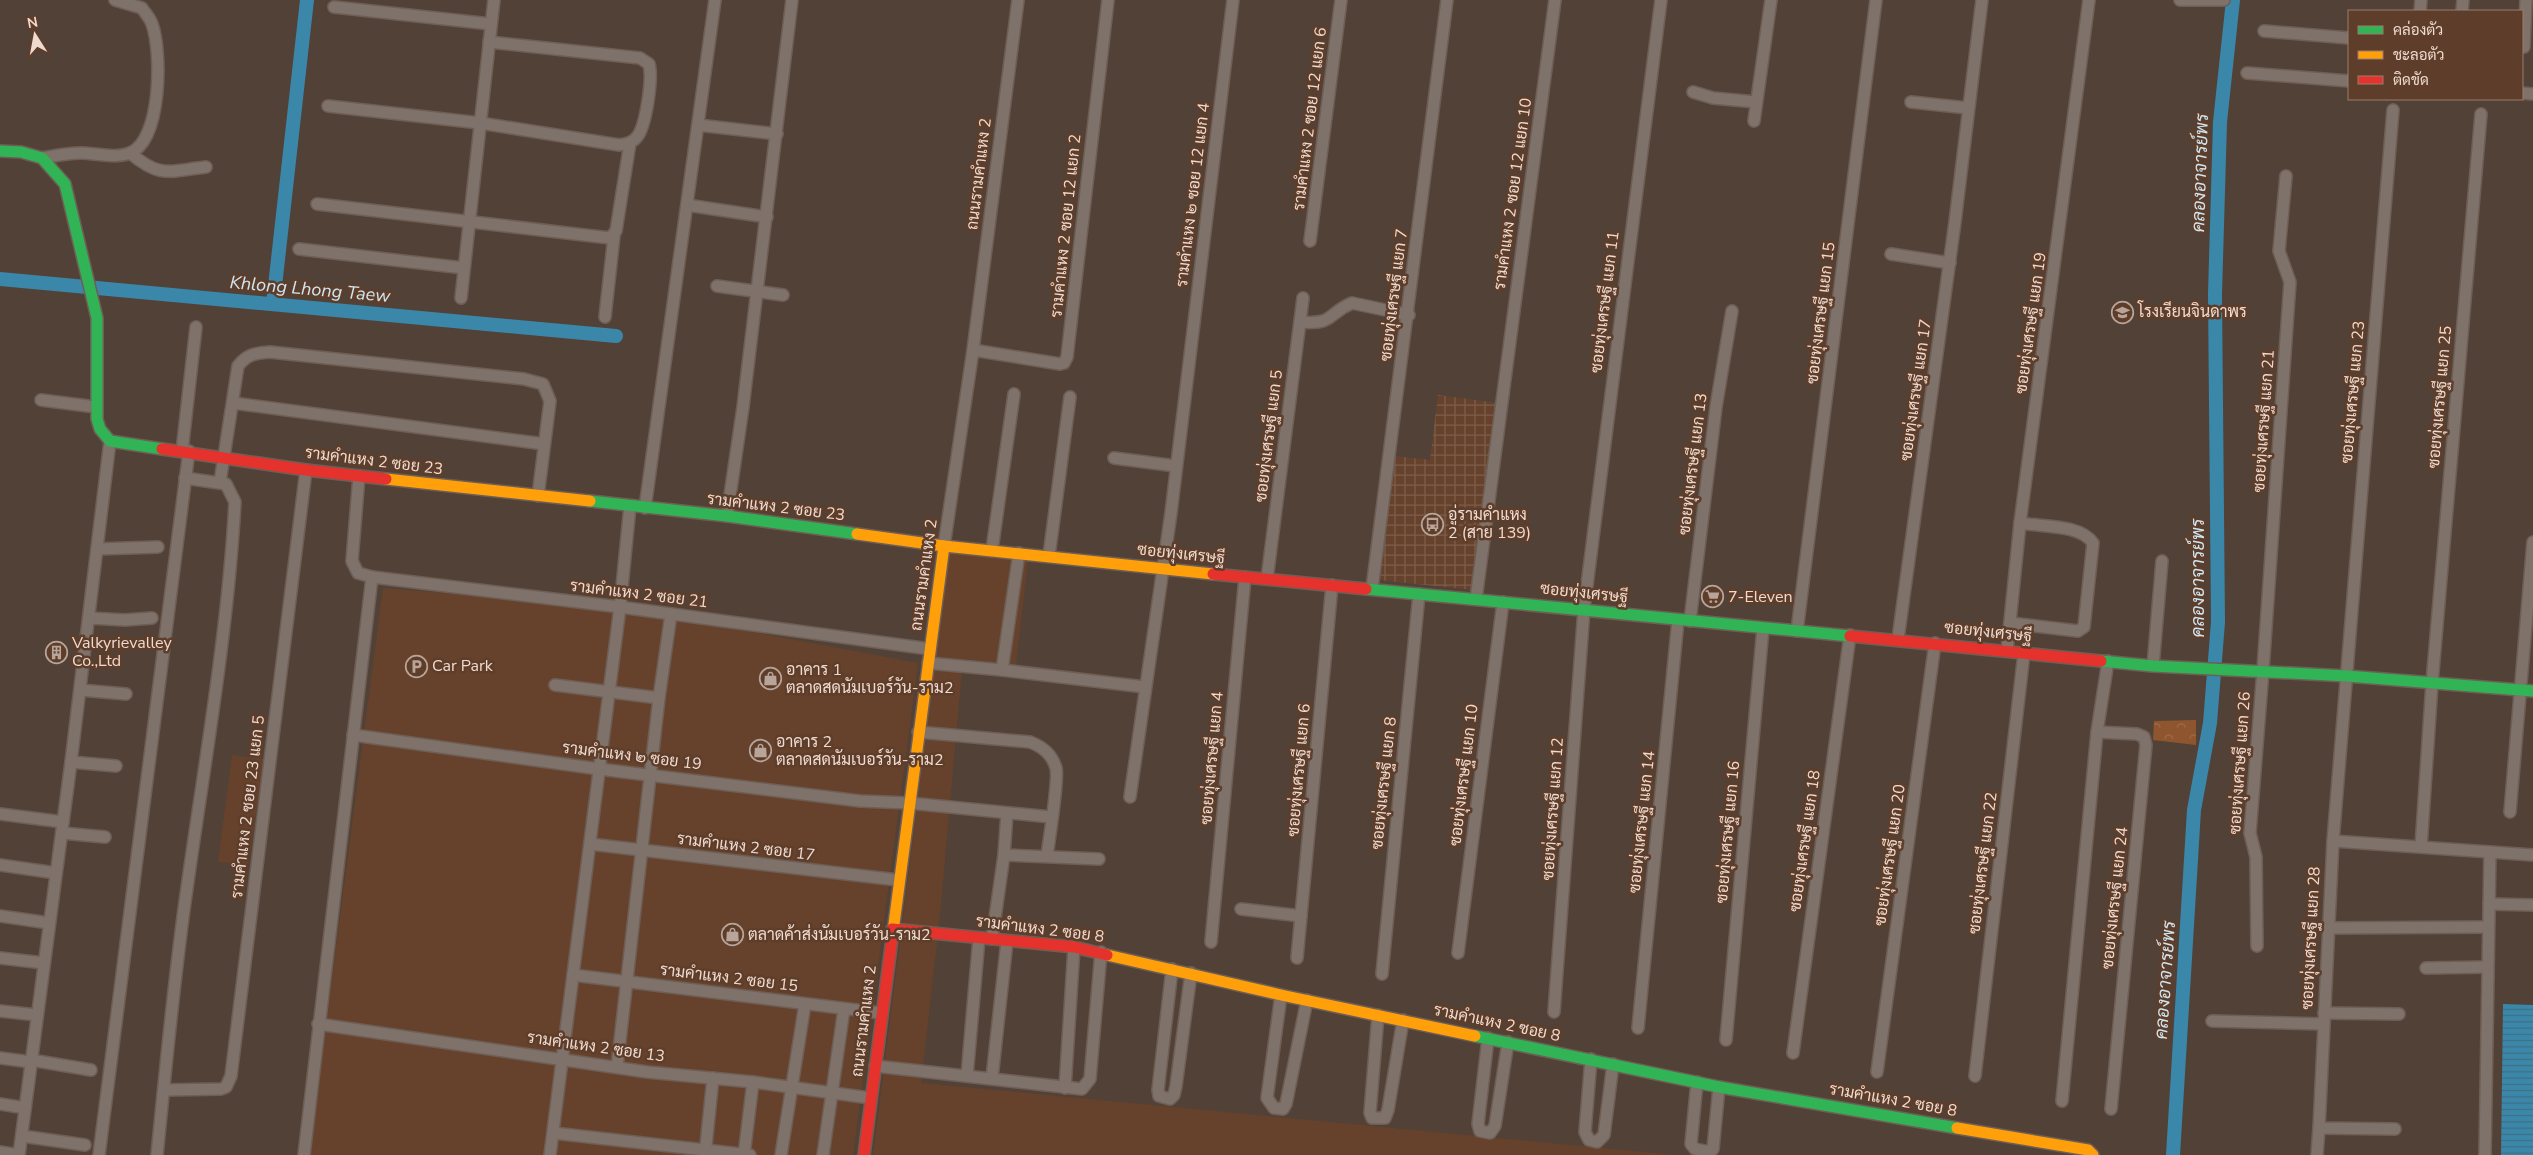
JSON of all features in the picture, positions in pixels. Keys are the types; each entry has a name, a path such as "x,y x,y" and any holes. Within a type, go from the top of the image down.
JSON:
{"main road":[{"path":"0,151 37,156 65,184 92,294 98,338 96,407 100,429 110,441"},
{"name":"รามคำแหง 2 ซอย 23","path":"110,441 306,470 727,516 944,546"},
{"name":"ซอยทุ่งเศรษฐี","path":"944,546 1584,609 1678,620 1898,639 2153,666 2222,671 2263,670 2533,691"},
{"name":"ถนนรามคำแหง 2","path":"864,1155 898,880 944,546"},
{"name":"รามคำแหง 2 ซอย 8","path":"892,929 1007,942 1074,947 1282,995 1720,1087 2088,1150 2093,1155"}],"street":[{"path":"37,156 80,153 120,155 130,153 139,148 146,139 154,112 158,64 152,23 142,8 115,0"},
{"path":"461,298 494,0"},
{"path":"645,508 715,0"},
{"path":"727,516 767,217 792,0"},
{"name":"ถนนรามคำแหง 2","path":"944,546 973,350 1018,0"},
{"name":"รามคำแหง 2 ซอย 12 แยก 2","path":"973,350 1060,364 1064,363 1067,357 1108,0"},
{"name":"รามคำแหง ๒ ซอย 12 แยก 4","path":"1130,797 1164,569 1233,0"},
{"name":"รามคำแหง 2 ซอย 12 แยก 6","path":"1310,241 1341,0"},
{"name":"รามคำแหง 2 ซอย 12 แยก 10","path":"1476,599 1556,0"},
{"name":"ซอยทุ่งเศรษฐี แยก 11","path":"1584,609 1661,0"},
{"path":"1754,121 1771,0"},
{"name":"ซอยทุ่งเศรษฐี แยก 15","path":"1797,631 1876,0"},
{"name":"ซอยทุ่งเศรษฐี แยก 17","path":"1898,639 1950,263 1982,0"},
{"name":"ซอยทุ่งเศรษฐี แยก 19","path":"2007,651 2020,523 2089,0"},
{"path":"2180,0 2220,1"},
{"path":"2526,0 2526,47"},
{"name":"ซอยทุ่งเศรษฐี แยก 7","path":"1372,589 1409,315 1447,2"},
{"path":"334,7 491,24"},
{"path":"2264,31 2348,38"},
{"path":"328,106 480,123 619,145 630,143 638,136 651,89 652,73 649,64 640,58 489,42"},
{"path":"2247,73 2348,80"},
{"path":"1694,92 1713,98 1756,102"},
{"path":"1911,102 1968,108"},
{"name":"ซอยทุ่งเศรษฐี แยก 23","path":"2347,676 2393,110"},
{"name":"ซอยทุ่งเศรษฐี แยก 25","path":"2421,847 2432,683 2481,114"},
{"path":"698,125 777,134"},
{"path":"605,316 614,236 630,143"},
{"path":"130,153 147,167 157,171 206,167"},
{"name":"ซอยทุ่งเศรษฐี แยก 21","path":"2263,670 2290,282 2279,251 2286,176"},
{"path":"317,204 610,238 614,236"},
{"path":"687,205 767,217"},
{"path":"298,249 464,268"},
{"path":"1891,254 1950,263"},
{"path":"717,286 783,294"},
{"name":"ซอยทุ่งเศรษฐี แยก 5","path":"1267,579 1303,298"},
{"path":"1300,322 1325,322 1344,306 1352,303 1409,315"},
{"name":"ซอยทุ่งเศรษฐี แยก 13","path":"1690,621 1715,411 1732,311"},
{"path":"99,1155 185,478 196,327"},
{"path":"220,482 238,366 244,358 254,353 270,352 524,379 544,384 550,401 538,496"},
{"path":"992,550 1014,394"},
{"path":"1049,556 1070,397"},
{"path":"41,400 96,407"},
{"path":"233,403 544,444"},
{"path":"0,1152 19,1155 22,1136 71,762 110,441"},
{"path":"1114,458 1176,466"},
{"name":"รามคำแหง 2 ซอย 23 แยก 5","path":"165,1090 221,1089 226,1087 231,1076 306,470"},
{"name":"รามคำแหง 2 ซอย 21","path":"359,476 352,561 358,573 372,577 620,607 930,649"},
{"path":"156,1155 165,1090 171,1003 212,709 234,517 233,495 226,484 185,478"},
{"path":"550,1155 620,607 630,506"},
{"path":"2010,623 2078,631 2084,627 2093,543 2088,535 2078,531 2020,523"},
{"path":"2510,812 2533,542"},
{"path":"97,549 158,547"},
{"path":"1002,670 1019,553"},
{"path":"2153,666 2162,561"},
{"path":"304,1155 372,577"},
{"name":"ซอยทุ่งเศรษฐี แยก 4","path":"1210,942 1245,577"},
{"name":"ซอยทุ่งเศรษฐี แยก 6","path":"1297,958 1332,585"},
{"name":"ซอยทุ่งเศรษฐี แยก 8","path":"1382,974 1419,594"},
{"name":"ซอยทุ่งเศรษฐี แยก 10","path":"1458,953 1503,602"},
{"name":"ซอยทุ่งเศรษฐี แยก 12","path":"1554,1012 1584,609"},
{"path":"617,1067 670,614"},
{"path":"89,618 125,620 152,618"},
{"name":"ซอยทุ่งเศรษฐี แยก 14","path":"1638,1028 1678,620"},
{"name":"ซอยทุ่งเศรษฐี แยก 16","path":"1726,1040 1764,628"},
{"name":"ซอยทุ่งเศรษฐี แยก 18","path":"1793,1053 1850,635"},
{"name":"ซอยทุ่งเศรษฐี แยก 20","path":"1877,1072 1935,643"},
{"name":"ซอยทุ่งเศรษฐี แยก 22","path":"1975,1076 2024,653"},
{"name":"ซอยทุ่งเศรษฐี แยก 24","path":"2062,1101 2097,732 2108,661"},
{"path":"928,663 1145,687"},
{"name":"ซอยทุ่งเศรษฐี แยก 26","path":"2258,946 2256,857 2250,832 2263,670"},
{"name":"ซอยทุ่งเศรษฐี แยก 28","path":"2317,1155 2333,841 2347,676"},
{"path":"555,685 659,698"},
{"path":"80,690 126,694"},
{"path":"918,732 1030,742 1050,754 1056,769 1047,856"},
{"name":"ซอยทุ่งเศรษฐี แยก 24","path":"2097,732 2137,734 2144,737 2146,745 2111,1109"},
{"name":"รามคำแหง ๒ ซอย 19","path":"353,735 599,769 860,801 1051,817"},
{"path":"71,762 116,766"},
{"path":"992,939 1004,854 1007,813"},
{"path":"0,814 105,837"},
{"path":"2333,841 2533,855"},
{"name":"รามคำแหง 2 ซอย 17","path":"590,844 898,880"},
{"path":"2485,1155 2490,852"},
{"path":"1004,854 1100,859"},
{"path":"0,866 56,873"},
{"path":"2488,904 2533,905"},
{"path":"1241,909 1301,916"},
{"path":"0,916 50,923"},
{"path":"2328,928 2488,926"},
{"path":"967,1076 979,938"},
{"path":"992,1078 1007,942"},
{"path":"1065,1088 1074,947"},
{"path":"875,1066 1082,1089 1090,1079 1100,952"},
{"path":"0,958 44,963"},
{"path":"2426,968 2487,967"},
{"path":"1172,969 1158,1090 1159,1096 1164,1098 1170,1099 1174,1095 1176,1086 1190,973"},
{"name":"รามคำแหง 2 ซอย 15","path":"573,975 844,1010 881,1013"},
{"path":"1282,995 1268,1098 1274,1108 1283,1109 1286,1104 1307,1000"},
{"path":"781,1155 805,1004"},
{"path":"0,1010 37,1016"},
{"path":"823,1155 844,1010"},
{"path":"2212,1021 2323,1019 2399,1014"},
{"path":"1378,1015 1370,1112 1372,1118 1379,1120 1385,1118 1388,1110 1403,1020"},
{"name":"รามคำแหง 2 ซอย 13","path":"318,1024 617,1067 753,1082 870,1098"},
{"path":"1488,1038 1478,1124 1480,1131 1484,1133 1490,1133 1495,1126 1508,1042"},
{"path":"0,1058 91,1070"},
{"path":"1591,1060 1585,1132 1589,1140 1597,1142 1604,1135 1613,1064"},
{"path":"706,1152 713,1078"},
{"path":"553,1133 706,1152 746,1155 753,1082"},
{"path":"1697,1082 1691,1144 1694,1150 1710,1152 1713,1149 1720,1087"},
{"path":"0,1104 25,1108"},
{"path":"2319,1128 2395,1129"},
{"path":"22,1136 85,1145"}],"shaded area":[{"path":"1438,395 1498,403 1473,590 1378,580 1395,456 1430,460"},
{"path":"949,553 1028,560 1016,665 963,659 939,926 921,1083 1675,1155 873,1155"},
{"path":"383,588 620,607 918,663 853,1155 309,1155"},
{"path":"232,755 264,759 248,865 218,862"}],"green space":[{"path":"2196,720 2196,745 2153,740 2154,721"}],"water":[{"path":"2503,1004 2533,1005 2533,1155 2501,1155"}],"waterway":[{"path":"273,304 307,0"},
{"name":"คลองอาจารย์พร","path":"2173,1155 2194,810 2210,723 2218,622 2215,294 2220,122 2233,0"},
{"name":"Khlong Lhong Taew","path":"0,279 616,336"}],"traffic: fast":[{"path":"0,151 21,152 42,158 65,184 97,318 97,419 100,429 110,441 162,449"},
{"path":"590,501 727,516 857,534"},
{"path":"1366,589 1850,636"},
{"path":"2101,661 2153,666 2347,676 2533,691"},
{"path":"1475,1036 1719,1087 1957,1128"}],"traffic: slow":[{"path":"386,479 590,501"},
{"path":"857,534 944,546 1213,574"},
{"path":"892,939 944,546"},
{"path":"1107,955 1281,995 1475,1036"},
{"path":"1957,1128 2088,1150 2093,1155"}],"traffic: jam":[{"path":"162,449 306,470 386,479"},
{"path":"1213,574 1366,589"},
{"path":"1850,636 2101,661"},
{"path":"892,929 1074,947 1107,955"},
{"path":"864,1155 892,939"}],"place":[{"name":"โรงเรียนจินดาพร","path":"2122,312"},
{"name":"อู่รามคำแหง 2 (สาย 139)","path":"1432,524"},
{"name":"7-Eleven","path":"1712,597"},
{"name":"Valkyrievalley Co.,Ltd","path":"56,652"},
{"name":"Car Park","path":"416,666"},
{"name":"อาคาร 1 ตลาดสดนัมเบอร์วัน-ราม2","path":"770,679"},
{"name":"อาคาร 2 ตลาดสดนัมเบอร์วัน-ราม2","path":"760,751"},
{"name":"ตลาดค้าส่งนัมเบอร์วัน-ราม2","path":"732,935"}]}
